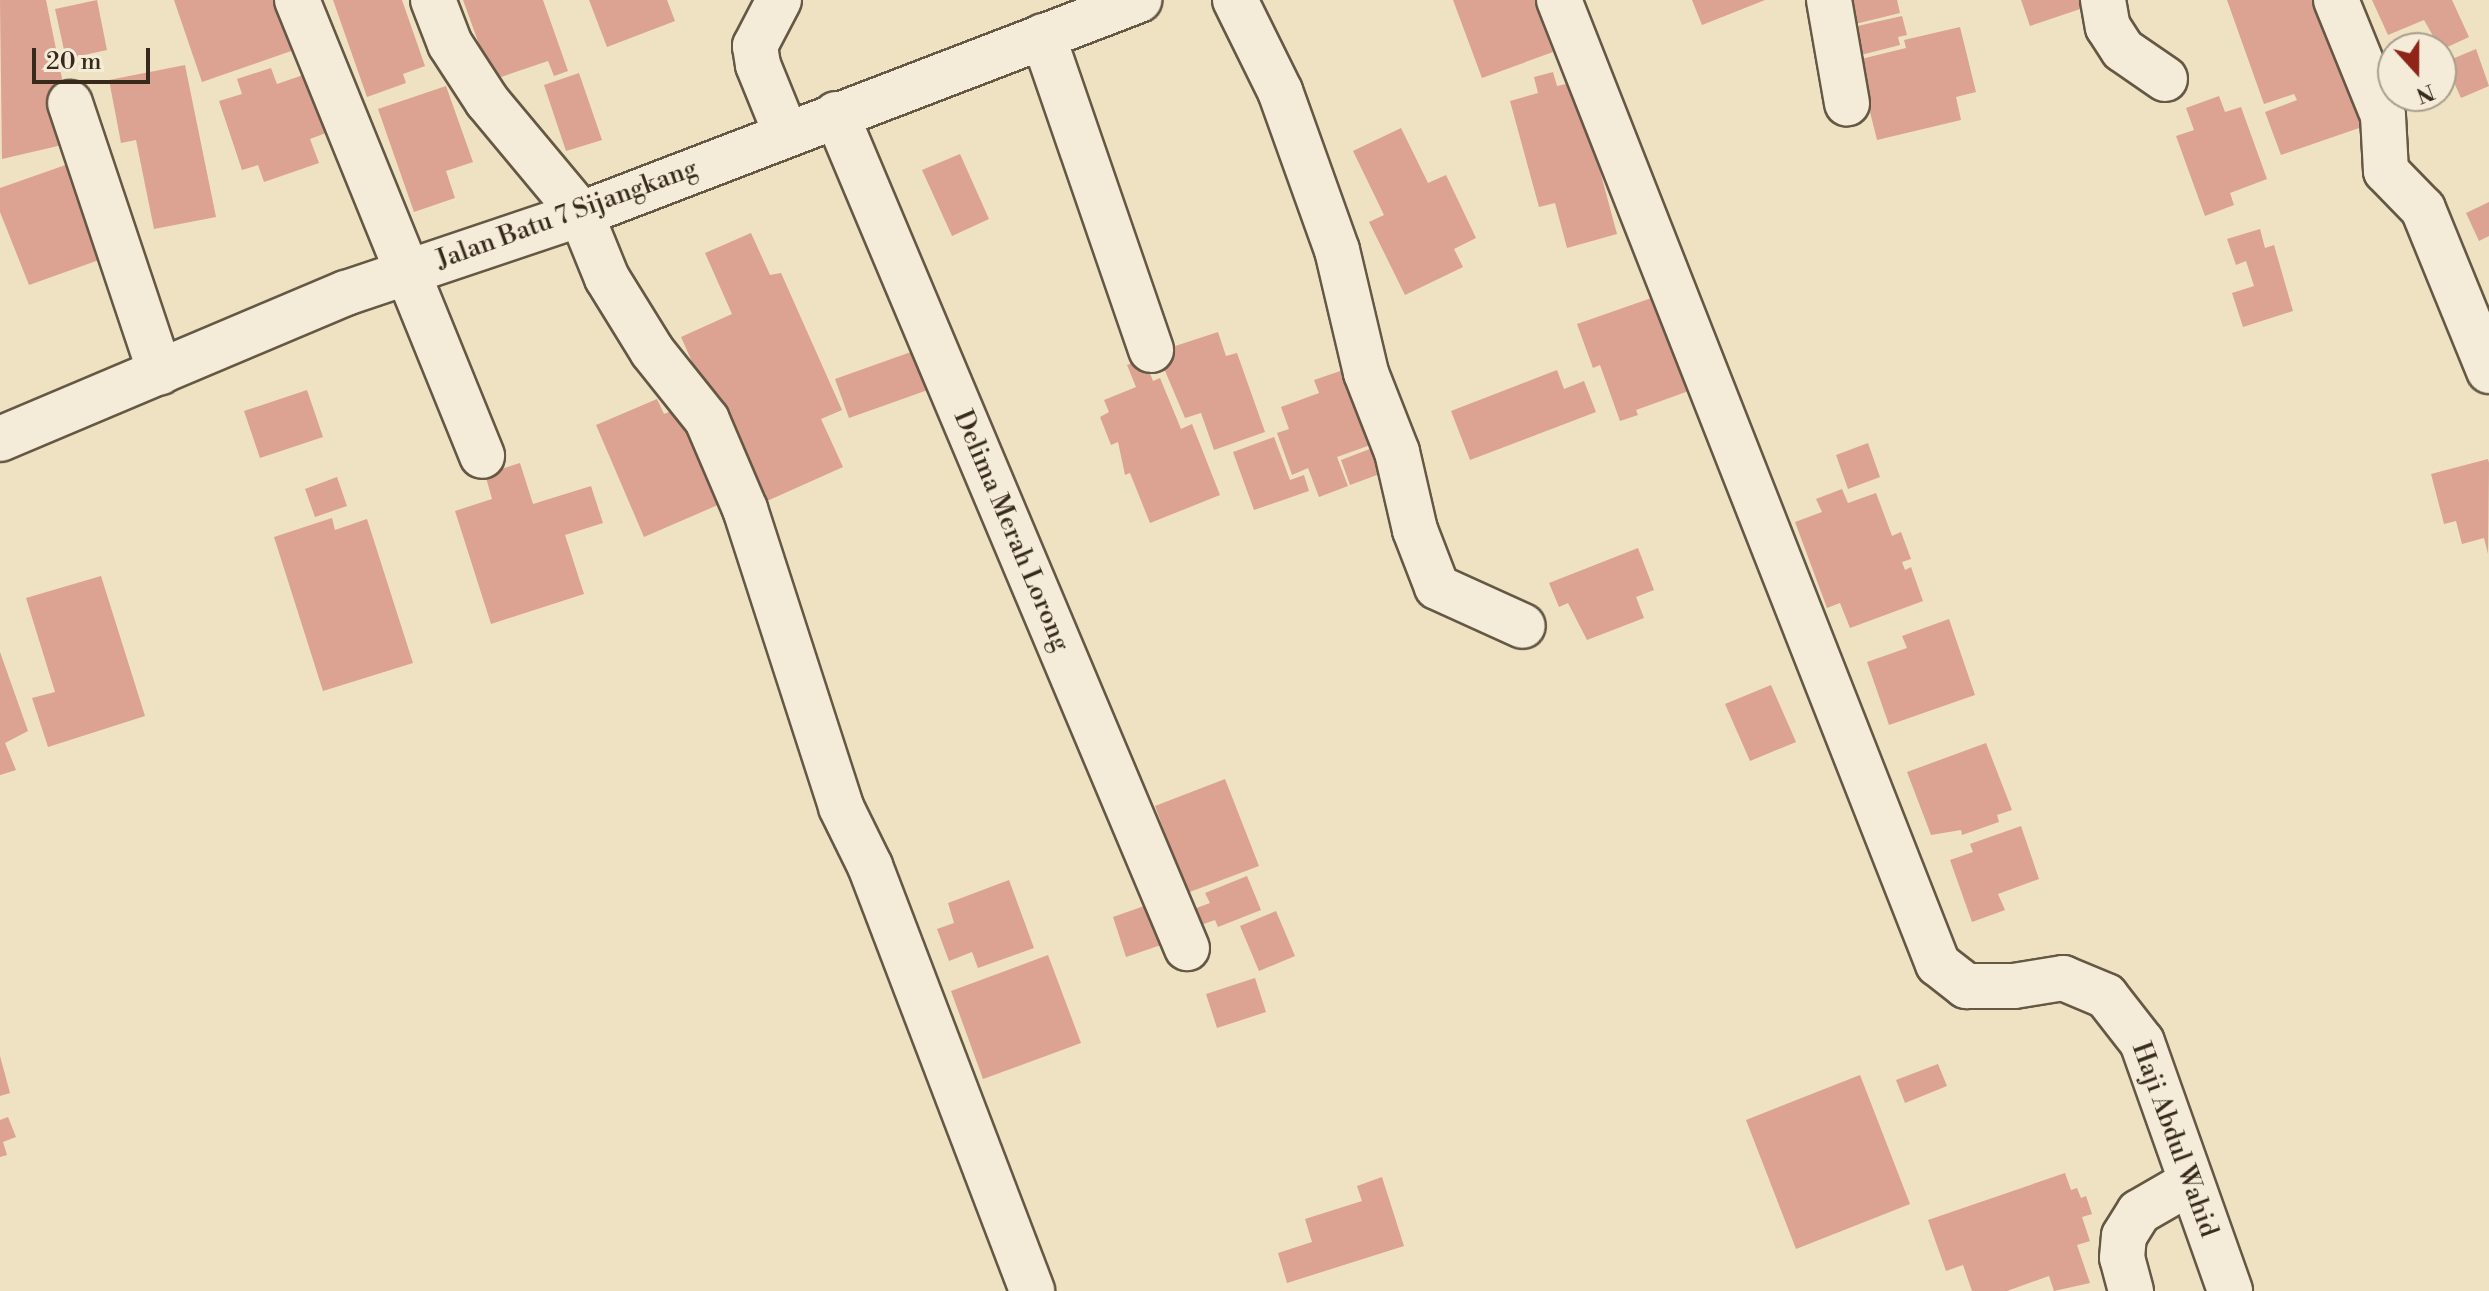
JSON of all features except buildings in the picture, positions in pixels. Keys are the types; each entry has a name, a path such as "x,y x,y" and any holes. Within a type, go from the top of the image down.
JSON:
{"street":[{"path":"297,0 482,456"},
{"path":"433,0 450,44 487,101 581,214 622,303 652,351 707,420 745,509 841,807 870,866 1032,1291"},
{"path":"779,0 755,46 758,65 786,134"},
{"name":"Jalan Batu 7 Sijangkang","path":"0,439 406,272 581,214 1139,0"},
{"path":"1235,0 1280,91 1337,250 1366,373 1397,452 1415,530 1437,587 1523,626"},
{"name":"Haji Abdul Wahid","path":"1559,0 1938,964 1966,986 2014,986 2063,978 2106,996 2142,1042 2230,1291"},
{"path":"1829,0 1847,103"},
{"path":"2103,0 2108,27 2123,50 2165,79"},
{"path":"2336,0 2383,116 2386,171 2423,209 2489,371"},
{"path":"1043,36 1151,350"},
{"path":"70,103 160,372"},
{"name":"Delima Merah Lorong","path":"836,114 1187,948"},
{"path":"2131,1291 2122,1258 2124,1236 2139,1212 2191,1182"}]}
